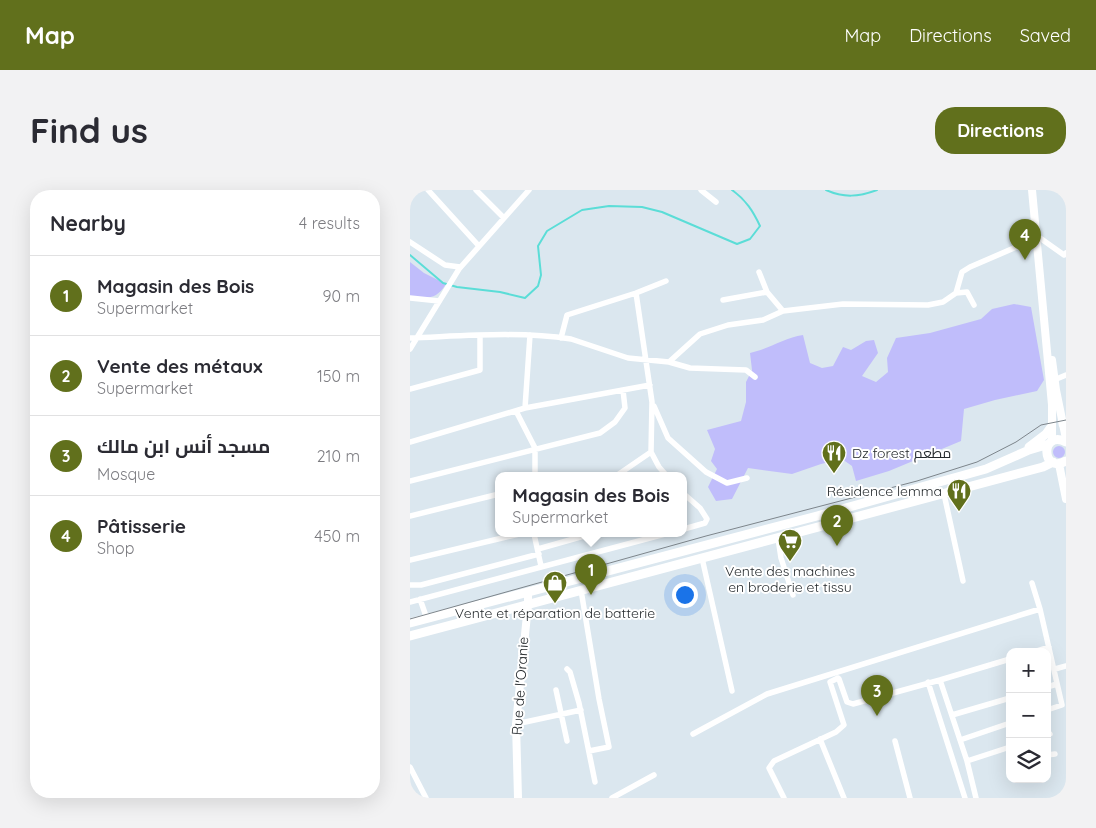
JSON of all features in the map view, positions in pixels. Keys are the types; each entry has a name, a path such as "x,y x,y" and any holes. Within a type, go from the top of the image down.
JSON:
{"main road":[{"path":"410,623 826,514 986,469 1058,439 1066,440 1054,380 1032,190"},
{"path":"1036,190 1038,238 1052,404 1050,443 1046,454 1062,462"},
{"path":"1021,453 1046,434 1051,427"},
{"path":"410,636 1062,462"},
{"path":"1062,462 1066,498"},
{"name":"Rue de l'Oranie","path":"518,798 516,724 528,592"}],"street":[{"path":"428,190 478,245"},
{"path":"476,190 504,218"},
{"path":"410,349 460,268 478,245 529,190"},
{"path":"701,190 716,202"},
{"path":"956,293 962,272 1038,238 1064,254 1066,253"},
{"path":"410,242 445,265 460,268"},
{"path":"759,272 767,292 783,311"},
{"path":"561,338 567,315 636,293 666,281"},
{"path":"723,300 767,292"},
{"path":"669,362 700,334 728,325 763,320 783,311 843,304 928,305 943,302 956,293 967,292 974,305"},
{"path":"636,293 652,402 651,452 664,472"},
{"path":"410,298 439,301"},
{"path":"525,408 530,335"},
{"path":"410,338 530,335 571,339 628,358 669,362 690,368 746,370 755,377"},
{"path":"410,389 480,370 480,336"},
{"path":"1054,380 1066,375"},
{"path":"410,442 525,408 650,385"},
{"path":"410,481 600,432 615,422 625,408 623,390"},
{"path":"652,402 668,438 706,472 727,483 747,478"},
{"path":"516,411 535,448 535,472"},
{"path":"622,472 651,452"},
{"path":"944,494 963,581"},
{"path":"410,516 495,495"},
{"path":"687,497 706,515 707,519 705,524 687,528"},
{"path":"410,560 506,537"},
{"path":"535,537 541,566"},
{"path":"410,584 421,585 539,552 582,537"},
{"path":"410,602 653,537"},
{"path":"778,538 781,558 793,595"},
{"path":"702,558 732,691"},
{"path":"1032,584 1040,609 1062,705 1051,709"},
{"path":"421,585 427,619"},
{"path":"581,590 609,747 589,751"},
{"path":"694,734 767,694 1040,609"},
{"path":"784,798 769,768 771,764 841,729 844,725 830,682 832,680 840,679 847,702 853,704 1006,660"},
{"path":"1054,669 1066,666"},
{"path":"567,668 570,672 581,710 595,782"},
{"path":"940,680 967,761 976,798"},
{"path":"928,682 965,798"},
{"path":"1051,686 1057,684"},
{"path":"556,690 567,741"},
{"path":"952,715 1006,699"},
{"path":"516,724 581,710"},
{"path":"960,740 1006,724"},
{"path":"820,739 844,798"},
{"path":"895,741 910,798"},
{"path":"967,761 1006,748"},
{"path":"1051,754 1055,754"},
{"path":"410,767 426,798"},
{"path":"612,798 654,775"}],"shaded area":[{"path":"410,262 424,273 446,284 439,293 431,297 410,296"},
{"path":"1014,304 1031,307 1044,380 1037,391 964,409 961,441 889,471 856,481 852,466 842,459 792,474 748,468 732,499 716,501 708,487 717,469 711,461 715,449 707,430 741,421 746,402 746,382 752,370 750,353 803,335 810,363 822,368 833,366 843,347 851,350 866,341 874,340 878,353 862,376 876,382 888,372 887,358 896,338 930,333 981,319 992,309"},
{"path":"1057,446 1061,446 1065,452 1061,458 1057,458 1053,454 1053,450"}],"waterway":[{"path":"410,255 443,283 525,298 538,286 541,275 538,246 547,231 582,210 609,206 642,207 662,212 737,244 750,239 760,226 749,206 732,190"},
{"path":"826,190 851,196 877,190"}],"tram line":[{"path":"410,619 706,536 917,481 977,462 1016,442 1041,425 1066,420"}],"place":[{"name":"Pâtisserie","path":"1025,260"},
{"name":"Dz forest مطعم","path":"834,474"},
{"name":"Résidence lemma","path":"959,512"},
{"name":"Vente des métaux","path":"837,546"},
{"name":"Vente des machines en broderie et tissu","path":"790,562"},
{"name":"Magasin des Bois","path":"591,595"},
{"name":"Vente et réparation de batterie","path":"555,604"},
{"name":"مسجد أنس ابن مالك","path":"877,716"}]}
